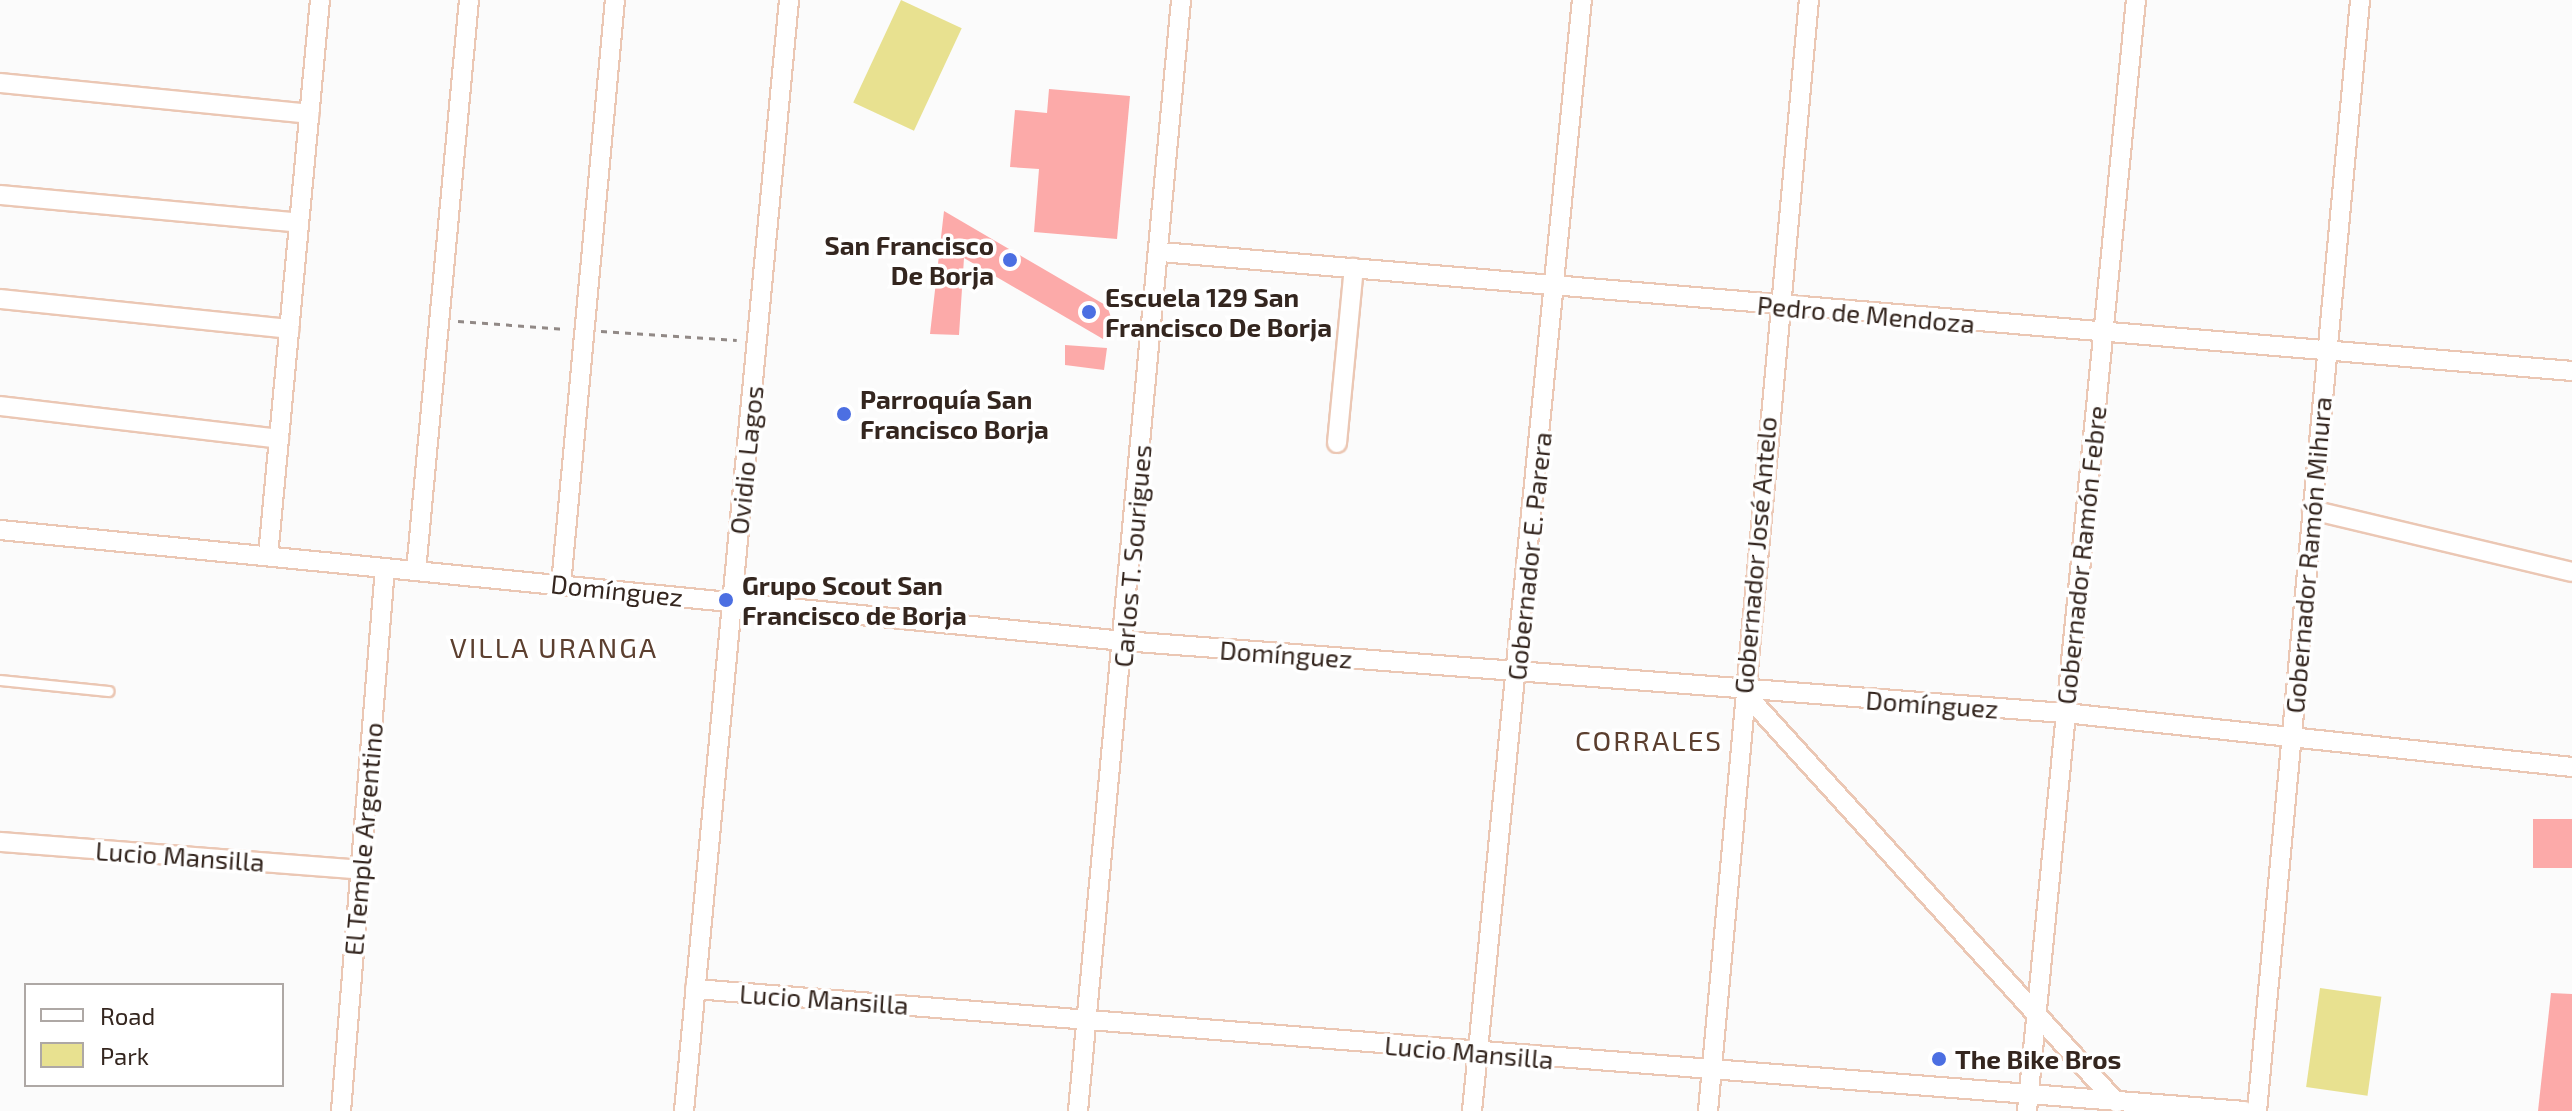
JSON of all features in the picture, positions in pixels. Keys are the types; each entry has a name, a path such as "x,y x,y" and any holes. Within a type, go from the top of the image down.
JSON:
{"street":[{"path":"268,556 320,0"},
{"path":"416,571 469,0"},
{"path":"561,585 615,0"},
{"name":"Ovidio Lagos","path":"684,1111 789,0"},
{"name":"Carlos T. Sourigues","path":"1078,1111 1161,252 1181,0"},
{"name":"Gobernador E. Parera","path":"1472,1111 1558,286 1582,0"},
{"name":"Gobernador José Antelo","path":"1708,1111 1778,306 1809,0"},
{"name":"Gobernador Ramón Febre","path":"2028,1102 2136,0"},
{"name":"Gobernador Ramón Mihura","path":"2257,1111 2360,0"},
{"path":"0,83 309,114"},
{"path":"0,195 299,223"},
{"name":"Pedro de Mendoza","path":"1161,252 2103,336 2572,371"},
{"path":"1337,443 1354,268"},
{"path":"0,299 289,329"},
{"path":"0,406 279,439"},
{"path":"2312,510 2572,572"},
{"name":"Domínguez","path":"0,530 1124,641 1743,691 2065,713 2291,734 2572,767"},
{"name":"El Temple Argentino","path":"341,1111 385,568"},
{"path":"1743,691 2119,1106"},
{"name":"Lucio Mansilla","path":"0,842 360,870"},
{"name":"Lucio Mansilla","path":"695,989 1087,1019 1479,1054 1711,1069 2028,1102 2244,1111"}],"lane":[{"path":"0,680 108,691"}],"green space":[{"path":"901,0 962,28 914,131 853,102"},
{"path":"2320,988 2381,997 2367,1096 2306,1087"}],"building":[{"path":"1049,89 1130,96 1117,239 1034,232 1039,169 1010,167 1015,110 1047,113"},
{"path":"944,211 1107,306 1112,320 1103,339 964,258 959,335 930,334"},
{"path":"1065,345 1107,348 1104,370 1065,365"},
{"path":"2533,819 2572,819 2572,868 2533,868"},
{"path":"2551,993 2572,994 2572,1111 2538,1111"}],"place":[{"name":"San Francisco De Borja","path":"1010,260"},
{"name":"Escuela 129 San Francisco De Borja","path":"1089,312"},
{"name":"Parroquía San Francisco Borja","path":"844,414"},
{"name":"Grupo Scout San Francisco de Borja","path":"726,600"},
{"name":"The Bike Bros","path":"1939,1059"}],"district":[{"name":"VILLA URANGA","path":"554,647"},
{"name":"CORRALES","path":"1649,740"}]}
